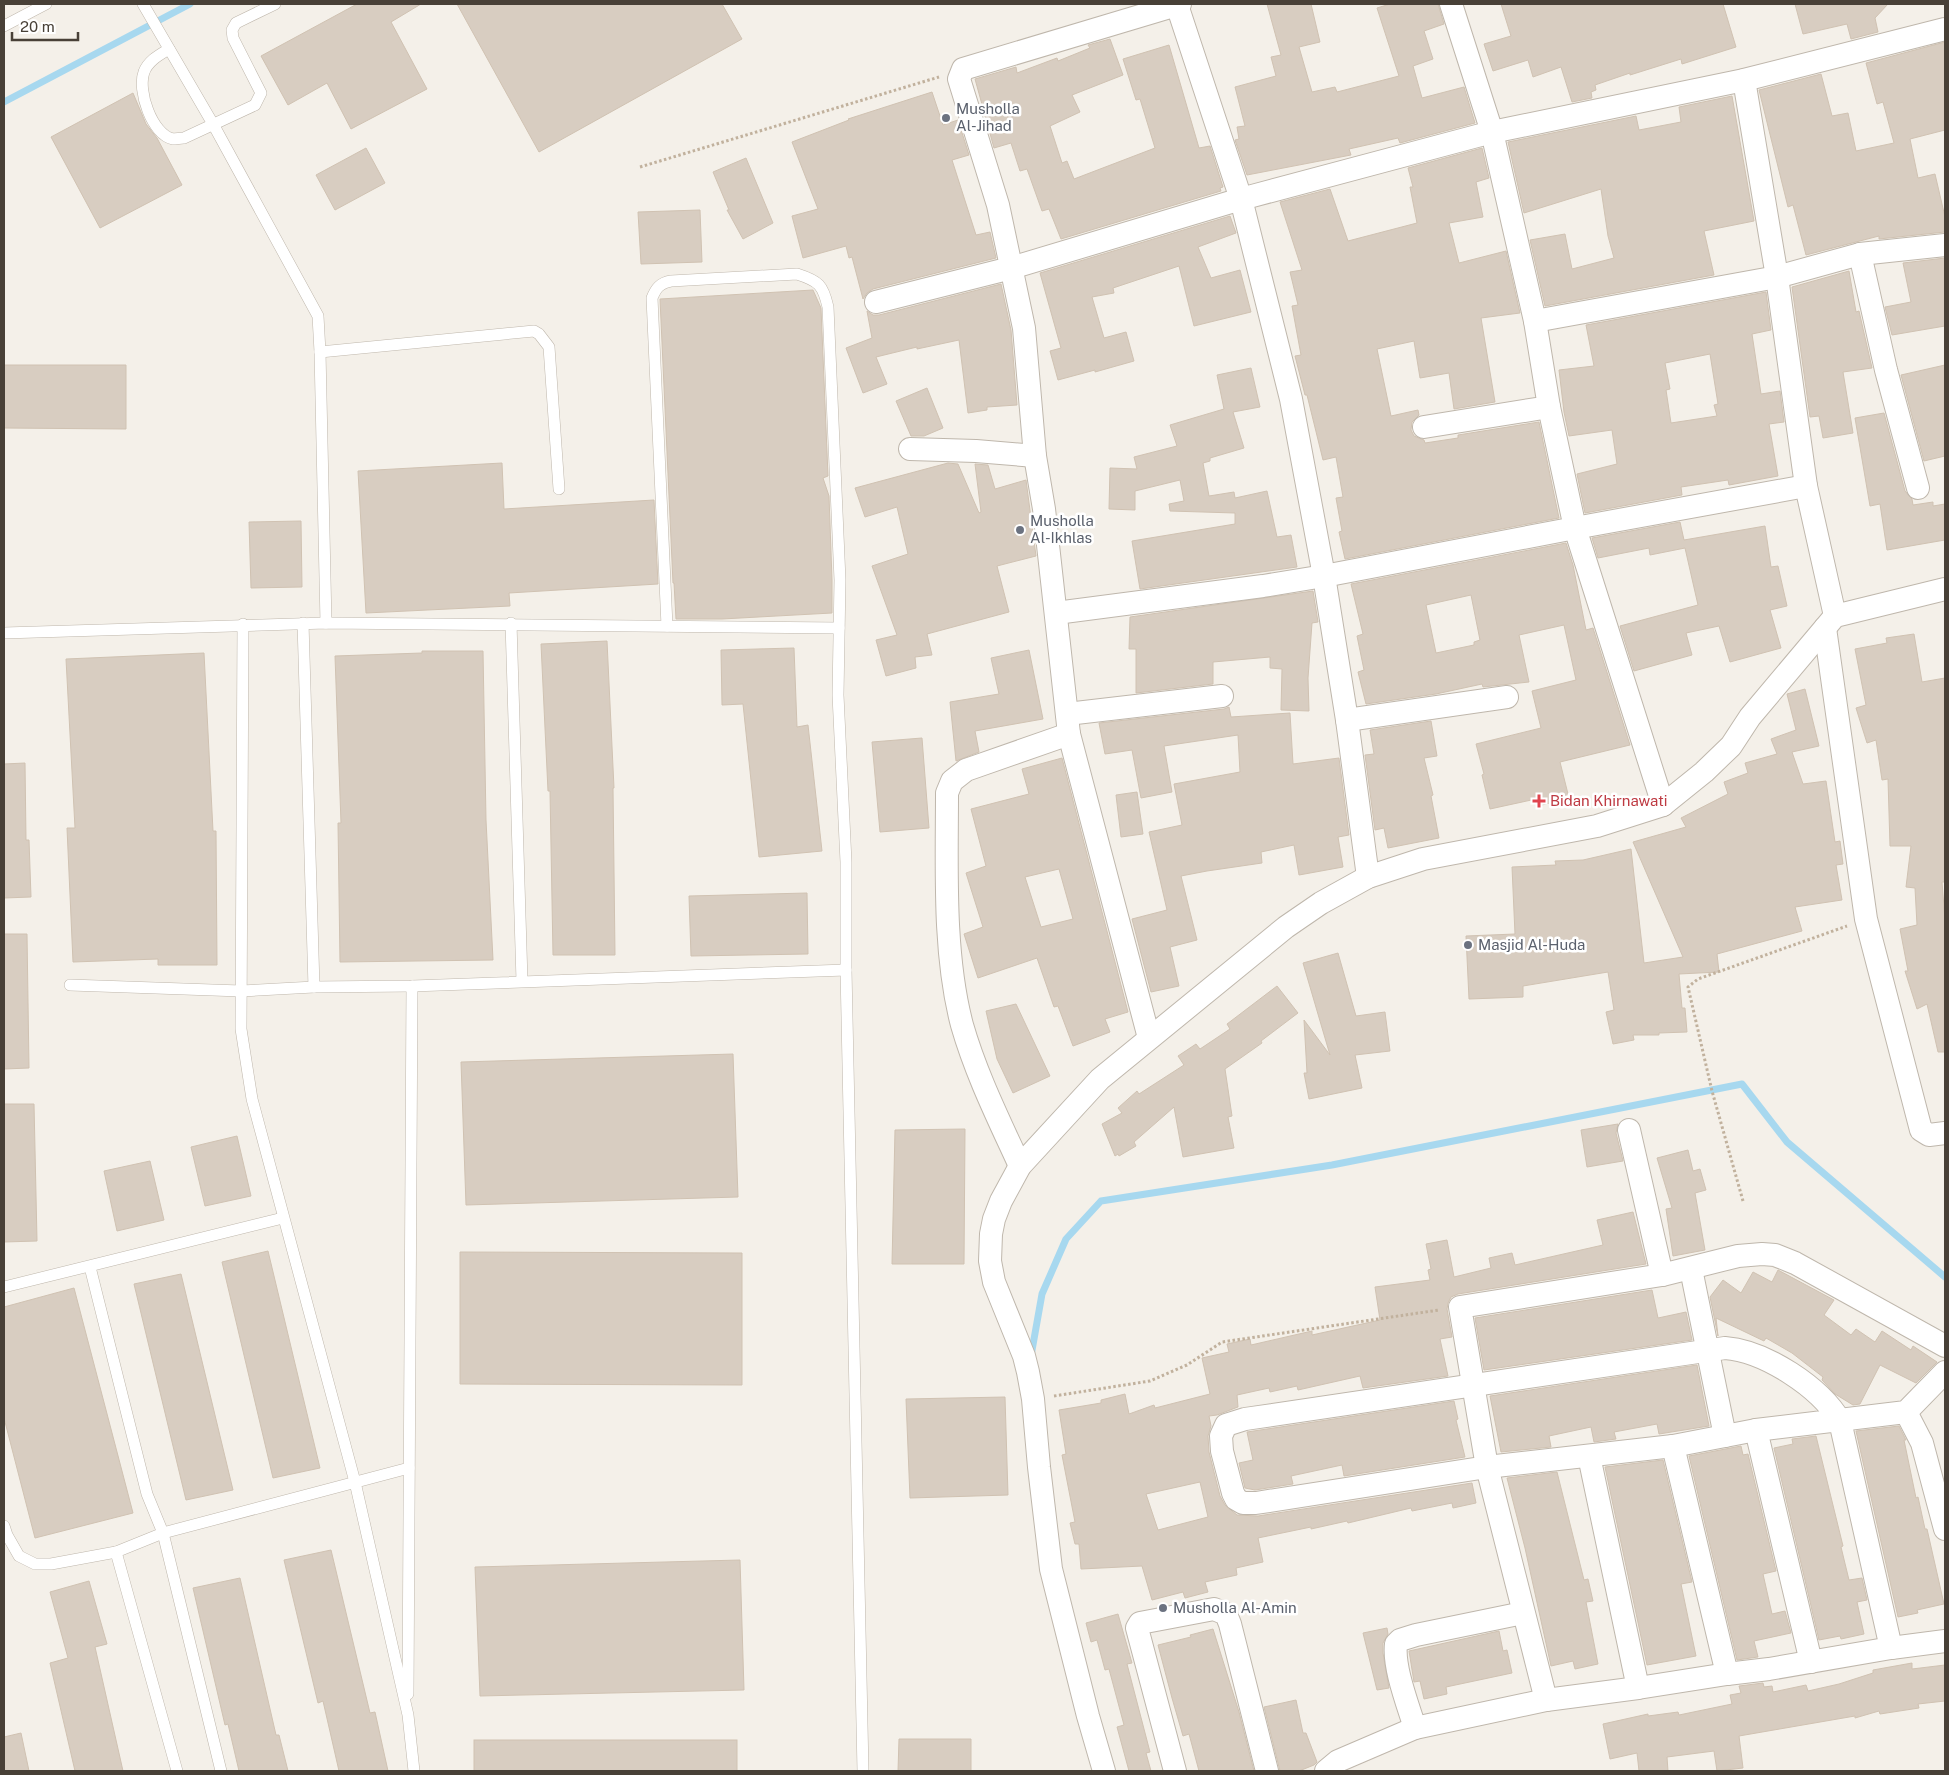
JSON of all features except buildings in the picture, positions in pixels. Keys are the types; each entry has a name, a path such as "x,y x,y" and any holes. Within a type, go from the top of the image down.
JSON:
{"street":[{"path":"1149,1038 1068,724 1044,509 1035,456 1024,328 998,205 959,80 963,69 1178,4 1241,199 1291,399 1324,576 1347,720 1368,877"},
{"path":"1451,4 1492,132 1536,321 1549,407 1575,528 1663,805"},
{"path":"876,302 1011,268 1241,199 1492,132 1744,80 1945,29"},
{"path":"1744,80 1776,277 1806,486 1830,622 1866,919 1921,1130 1929,1136 1945,1133"},
{"path":"1536,321 1776,277 1860,254 1945,245"},
{"path":"1860,254 1886,370 1918,488"},
{"path":"1424,427 1549,407"},
{"path":"910,449 976,451 1035,456"},
{"path":"1056,613 1324,576 1806,486"},
{"path":"1104,1771 1088,1716 1051,1568 1033,1398 1024,1356 994,1282 990,1261 991,1234 1000,1200 1020,1166 1100,1079 1286,927 1321,902 1368,877 1423,859 1597,826 1663,805 1704,772 1731,746 1750,717 1830,622 1945,589"},
{"path":"1020,1166 980,1077 962,1024 950,956 947,875 947,793 952,781 966,770 1068,724 1222,696"},
{"path":"1347,720 1507,697"},
{"path":"1629,1130 1662,1275"},
{"path":"1546,1700 1487,1467 1460,1307 1662,1275 1738,1256 1775,1255 1794,1263 1945,1346"},
{"path":"1690,1269 1725,1436"},
{"path":"1891,1648 1840,1421 1828,1402 1805,1383 1755,1354 1741,1349 1725,1348 1233,1422 1226,1425 1221,1436 1222,1450 1236,1499 1243,1503 1256,1503 1487,1467 1673,1446 1756,1430 1840,1421 1906,1412 1945,1372"},
{"path":"1906,1412 1922,1442 1945,1529"},
{"path":"1756,1430 1811,1662"},
{"path":"1922,1442 1945,1452"},
{"path":"1673,1446 1727,1674"},
{"path":"1589,1456 1638,1688"},
{"path":"1175,1771 1137,1628 1140,1623 1214,1609 1226,1614 1230,1624 1267,1771"},
{"path":"1415,1728 1398,1667 1395,1653 1396,1644 1400,1640 1416,1635 1523,1612"},
{"path":"1326,1771 1345,1757 1415,1728 1546,1700 1638,1688 1945,1641"}],"lane":[{"path":"4,26 46,4"},
{"path":"143,4 213,124 318,316 326,623"},
{"path":"169,48 150,63 144,71 142,91 150,115 162,131 172,139 184,138 255,105 261,93 233,38 232,30 236,24 275,4"},
{"path":"667,626 652,298 655,290 662,283 671,281 797,274 817,282 824,290 828,307 840,580 838,695 846,862 846,970 863,1771"},
{"path":"320,352 534,331 539,334 549,347 559,489"},
{"path":"303,623 314,987"},
{"path":"4,633 303,623 511,623 839,628"},
{"path":"511,623 522,981"},
{"path":"243,624 241,1029 252,1099 282,1218 355,1482 408,1715"},
{"path":"70,985 241,991 846,970"},
{"path":"412,986 408,1715 414,1771"},
{"path":"4,1287 282,1218"},
{"path":"90,1267 147,1494 163,1533 221,1771"},
{"path":"4,1526 7,1535 20,1556 35,1564 51,1564 116,1552 163,1533 409,1468"},
{"path":"116,1552 178,1771"}],"path":[{"path":"640,167 963,69"},
{"path":"1743,1201 1712,1091 1688,987 1698,979 1866,919"},
{"path":"1033,1398 1150,1381 1187,1365 1222,1342 1460,1307"}],"waterway":[{"path":"4,102 190,4"},
{"path":"1031,1356 1042,1294 1066,1239 1101,1201 1332,1165 1742,1084 1787,1142 1945,1277"}],"place":[{"name":"Musholla Al-Jihad","path":"946,118"},
{"name":"Musholla Al-Ikhlas","path":"1020,530"},
{"name":"Bidan Khirnawati","path":"1539,801"},
{"name":"Masjid Al-Huda","path":"1468,945"},
{"name":"Musholla Al-Amin","path":"1163,1608"}]}
